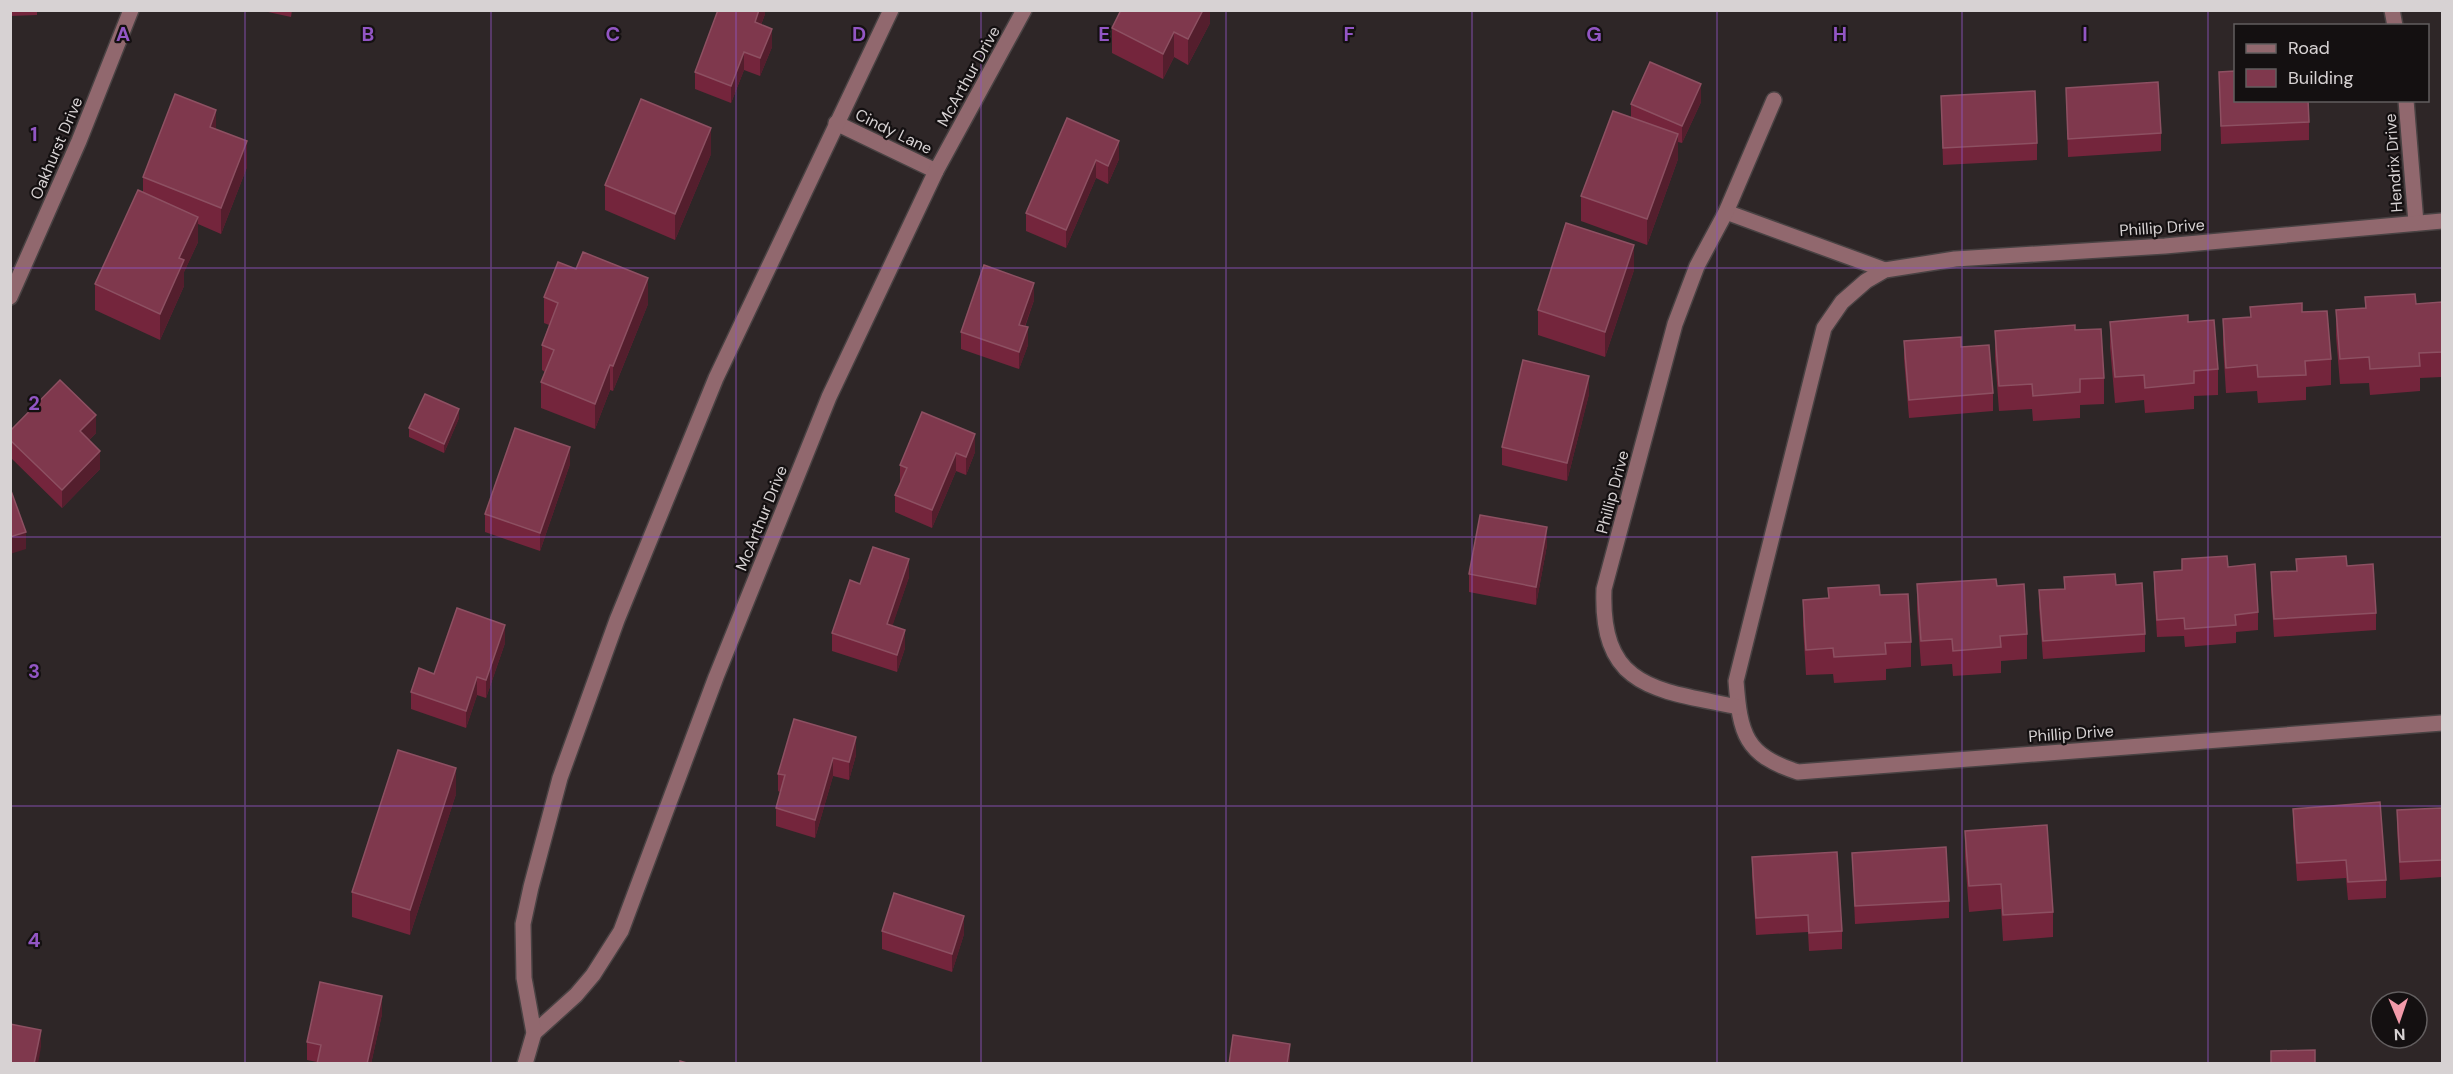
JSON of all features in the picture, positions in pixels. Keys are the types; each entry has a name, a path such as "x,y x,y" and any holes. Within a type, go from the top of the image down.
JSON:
{"street":[{"name":"Oakhurst Drive","path":"10,297 79,141 131,10"},
{"path":"525,1064 534,1032 524,978 523,924 560,778 617,620 716,378 891,10"},
{"name":"McArthur Drive","path":"534,1032 587,982 621,931 716,677 829,397 936,171 1024,10"},
{"name":"Phillip Drive","path":"1738,707 1666,691 1639,681 1617,661 1612,650 1603,614 1604,589 1675,324 1697,266 1726,212 1774,100"},
{"name":"Hendrix Drive","path":"2406,102 2415,224"},
{"name":"Cindy Lane","path":"836,123 936,171"},
{"name":"Phillip Drive","path":"1726,212 1885,270"},
{"name":"Phillip Drive","path":"2442,221 2165,246 1955,259 1885,270 1866,280 1842,302 1824,328 1736,681 1738,707 1747,740 1759,755 1774,764 1798,772 2442,723"}],"building":[{"path":"718,10 759,10 755,22 772,29 760,58 744,52 731,86 695,72"},
{"path":"1121,10 1203,10 1188,39 1174,32 1163,54 1112,28"},
{"path":"1650,62 1701,84 1682,126 1631,104"},
{"path":"2234,71 2234,102 2308,102 2309,122 2221,126 2219,72"},
{"path":"2158,82 2161,133 2068,139 2066,88"},
{"path":"2035,91 2037,143 1943,148 1941,96"},
{"path":"175,94 216,110 210,127 247,141 221,208 143,177"},
{"path":"641,99 711,128 675,214 605,185"},
{"path":"1613,111 1678,134 1647,219 1581,196"},
{"path":"1067,118 1119,141 1108,166 1096,160 1066,230 1026,213"},
{"path":"138,190 198,217 179,258 184,260 160,314 95,284"},
{"path":"1566,223 1634,245 1605,332 1538,310"},
{"path":"583,252 648,278 613,366 610,365 595,404 541,382 554,350 542,345 558,303 544,297 558,262 576,269"},
{"path":"984,265 1034,283 1019,325 1028,327 1019,352 961,332"},
{"path":"2415,294 2416,304 2442,302 2442,352 2419,353 2420,366 2370,369 2369,357 2340,359 2336,310 2366,308 2365,297"},
{"path":"2302,303 2302,312 2327,311 2331,359 2305,361 2306,375 2258,377 2257,365 2226,368 2223,319 2251,317 2250,307"},
{"path":"2188,315 2188,322 2214,320 2218,369 2194,371 2194,383 2145,388 2144,375 2115,377 2110,322"},
{"path":"2075,325 2075,330 2101,329 2104,378 2080,379 2080,392 2033,396 2032,384 1999,386 1995,331"},
{"path":"1961,337 1961,347 1989,345 1993,393 1909,400 1904,341"},
{"path":"1523,360 1589,376 1567,463 1502,447"},
{"path":"60,380 96,415 80,431 100,451 62,490 10,440 10,431"},
{"path":"425,394 459,409 444,444 409,428"},
{"path":"922,412 975,434 966,457 956,453 932,510 895,495 907,468 900,465"},
{"path":"515,428 570,447 540,533 485,514"},
{"path":"10,488 26,532 10,537"},
{"path":"1480,515 1547,527 1536,587 1469,574"},
{"path":"873,547 909,559 887,624 905,630 897,655 832,633 850,580 860,584"},
{"path":"2227,556 2228,567 2255,564 2258,612 2235,615 2236,625 2185,629 2184,618 2157,620 2154,572 2182,570 2182,559"},
{"path":"2346,556 2347,566 2373,564 2376,613 2274,619 2271,572 2297,571 2296,559"},
{"path":"2115,574 2116,585 2142,583 2145,634 2043,641 2039,590 2065,589 2064,577"},
{"path":"1996,579 1997,586 2024,584 2027,634 2000,636 2001,647 1953,651 1952,639 1921,641 1917,584"},
{"path":"1879,585 1880,595 1908,594 1911,642 1885,643 1886,654 1834,657 1833,648 1806,650 1803,600 1829,598 1828,588"},
{"path":"457,608 505,625 486,680 477,677 466,711 411,692 419,668 434,674"},
{"path":"794,719 856,737 849,762 833,758 815,820 776,808 785,775 778,774"},
{"path":"398,750 456,768 410,910 352,892"},
{"path":"2380,802 2386,880 2348,882 2346,860 2297,863 2293,809"},
{"path":"2442,808 2442,860 2400,862 2397,810"},
{"path":"2047,825 2053,912 2003,915 2001,884 1969,886 1965,831"},
{"path":"1946,847 1949,901 1855,906 1852,853"},
{"path":"1837,852 1842,931 1809,933 1808,915 1756,918 1752,857"},
{"path":"894,893 964,916 952,954 882,931"},
{"path":"320,982 382,996 367,1064 317,1064 321,1045 307,1042"},
{"path":"10,1024 41,1030 34,1064 10,1064"},
{"path":"1233,1035 1290,1044 1287,1064 1229,1064"},
{"path":"2315,1050 2315,1064 2271,1064 2271,1051"}]}
